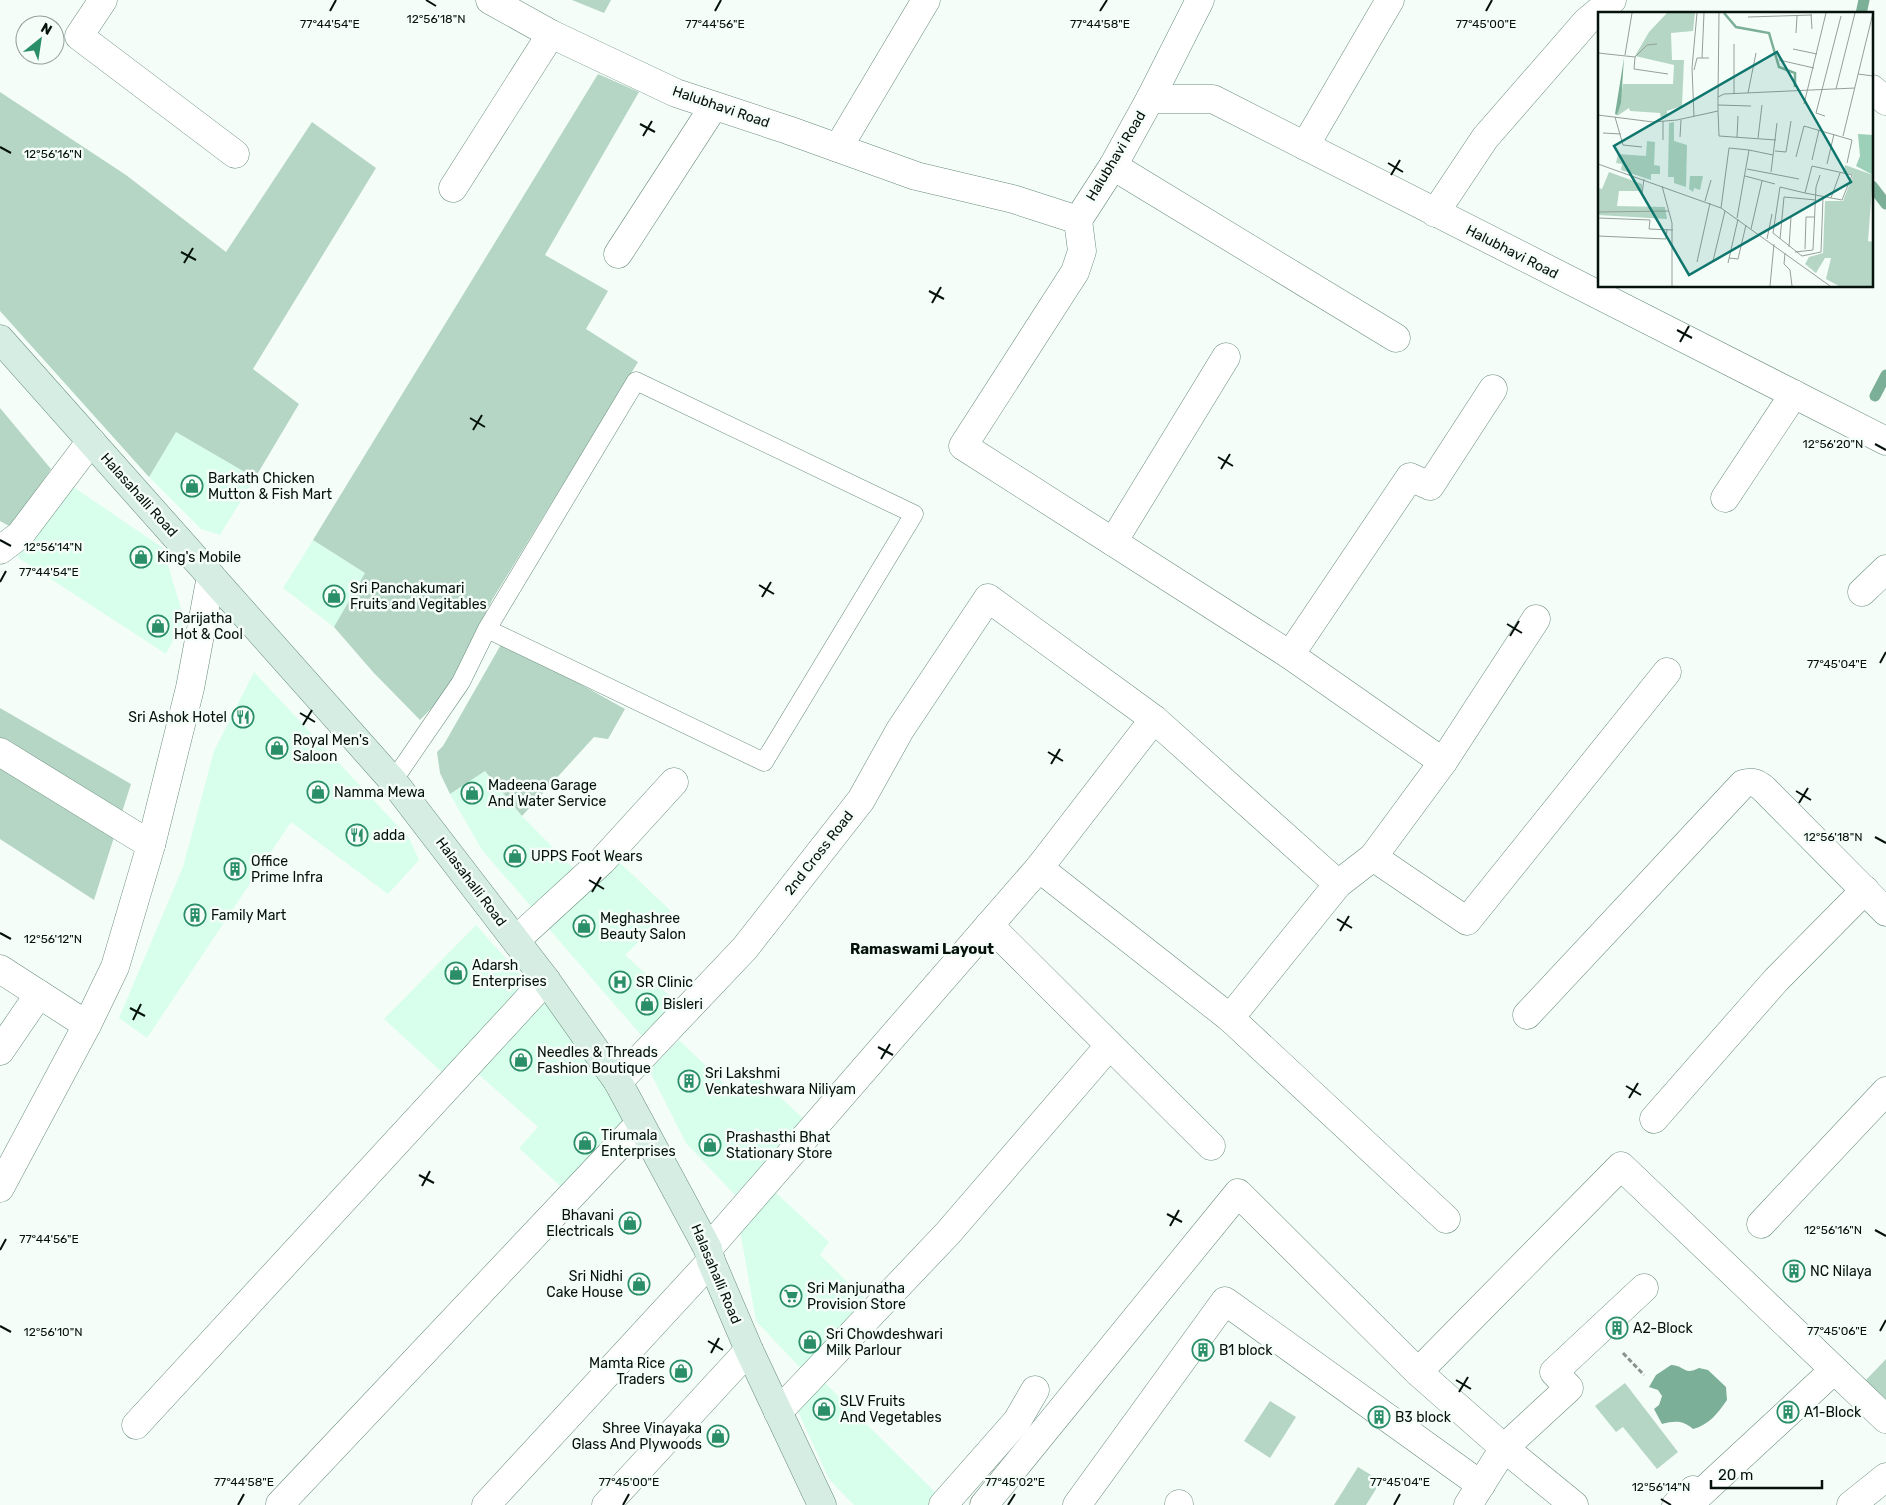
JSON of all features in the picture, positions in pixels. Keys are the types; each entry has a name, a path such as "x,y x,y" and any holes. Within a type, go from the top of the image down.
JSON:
{"main road":[{"name":"Halasahalli Road","path":"0,339 394,781 546,980 618,1082 710,1255 749,1350 822,1505"}],"street":[{"path":"103,0 79,36 235,154"},
{"name":"Halubhavi Road","path":"490,0 551,34 676,93 916,176 1013,199 1078,220 1113,166 1150,99 1213,99 1435,214 1886,441"},
{"path":"838,148 926,0"},
{"path":"1150,99 1200,0"},
{"path":"1305,146 1390,0"},
{"path":"1435,214 1485,138 1586,22 1612,0"},
{"path":"453,188 551,34"},
{"path":"1874,90 1886,101"},
{"path":"618,254 714,106"},
{"path":"1113,166 1396,338"},
{"path":"1078,220 1082,251 1075,272 964,446 1290,655 1443,762"},
{"path":"1113,542 1226,357"},
{"path":"1290,655 1410,477 1430,486 1494,389"},
{"path":"1725,498 1794,394"},
{"path":"0,550 20,534 91,441"},
{"path":"1862,592 1886,569"},
{"path":"0,1188 88,1025 116,967 151,845 190,688 211,576"},
{"name":"2nd Cross Road","path":"618,1082 745,948 861,800 900,730 988,598 1154,719"},
{"path":"1230,1018 1338,884 1373,857 1443,762 1536,619"},
{"path":"1373,857 1467,921 1667,672"},
{"path":"486,1505 710,1255 1039,868 1154,719 1338,884"},
{"path":"0,752 151,845"},
{"path":"516,940 602,861 674,782"},
{"path":"1527,1015 1743,784 1756,782 1764,789 1886,912"},
{"path":"1039,868 1230,1018 1446,1219"},
{"path":"1654,1119 1776,980 1865,890"},
{"path":"989,925 1211,1146"},
{"path":"0,969 88,1025"},
{"path":"136,1425 546,980"},
{"path":"0,1050 39,994"},
{"path":"778,1412 948,1233 1109,1046"},
{"path":"1761,1224 1886,1091"},
{"path":"280,1504 640,1123"},
{"path":"1418,1372 1621,1166 1886,1420"},
{"path":"984,1505 1238,1193 1418,1372 1566,1502"},
{"path":"1077,1505 1225,1301 1474,1495 1504,1448 1569,1388 1554,1372 1644,1288"},
{"path":"606,1505 749,1350"},
{"path":"1676,1505 1693,1490 1698,1496 1834,1370"},
{"path":"944,1505 1017,1421 1035,1390"},
{"path":"1851,1505 1886,1477"}],"lane":[{"path":"394,781 461,682 487,629 636,381 914,514 764,762 487,629"}],"shaded area":[{"path":"572,0 611,0 604,13"},
{"path":"598,74 639,92 545,255 608,291 586,329 638,362 492,600 447,692 420,720 373,672 334,627 365,573 313,540"},
{"path":"0,92 126,175 226,252 312,122 376,168 253,369 299,404 255,478 176,432 149,477 0,311"},
{"path":"0,408 51,469 11,527 0,521"},
{"path":"176,432 255,478 220,535 201,529 149,477"},
{"path":"72,486 163,548 184,619 166,654 17,557"},
{"path":"313,540 365,573 334,627 283,588"},
{"path":"503,641 625,709 608,739 594,737 522,816 485,771 450,794 440,773 437,752 443,746"},
{"path":"254,672 409,838 419,860 388,894 291,822 147,1038 119,1018 183,867 214,751"},
{"path":"0,708 131,784 94,900 0,839"},
{"path":"485,771 522,816 577,872 533,909 482,850 450,794"},
{"path":"618,861 671,911 625,955 681,1006 648,1043 549,929"},
{"path":"476,925 531,987 446,1076 384,1019"},
{"path":"543,999 635,1123 569,1194 519,1148 538,1127 476,1072"},
{"path":"679,1040 734,1093 754,1073 805,1120 735,1195 686,1143 649,1070"},
{"path":"774,1191 829,1242 820,1255 871,1305 806,1374 756,1321 740,1230"},
{"path":"1886,1359 1886,1399 1866,1380"},
{"path":"1671,1365 1687,1371 1699,1368 1708,1370 1726,1387 1727,1400 1717,1414 1704,1425 1693,1429 1678,1422 1662,1424 1654,1409 1659,1405 1662,1396 1658,1390 1649,1387 1656,1375"},
{"path":"822,1380 948,1505 854,1505 829,1479 796,1407"},
{"path":"1625,1383 1678,1452 1657,1469 1623,1427 1616,1432 1595,1406"},
{"path":"1270,1401 1296,1417 1270,1458 1244,1441"},
{"path":"1358,1467 1381,1481 1366,1505 1334,1505"}],"waterway":[{"path":"1861,12 1864,0"},
{"path":"1874,189 1886,204"},
{"path":"1875,396 1886,375"}],"place":[{"name":"Barkath Chicken Mutton & Fish Mart","path":"192,486"},
{"name":"King's Mobile","path":"141,557"},
{"name":"Sri Panchakumari Fruits and Vegitables","path":"334,596"},
{"name":"Parijatha Hot & Cool","path":"158,626"},
{"name":"Sri Ashok Hotel","path":"243,717"},
{"name":"Royal Men's Saloon","path":"277,748"},
{"name":"Namma Mewa","path":"318,792"},
{"name":"Madeena Garage And Water Service","path":"472,793"},
{"name":"adda","path":"357,835"},
{"name":"UPPS Foot Wears","path":"515,856"},
{"name":"Office Prime Infra","path":"235,869"},
{"name":"Family Mart","path":"195,915"},
{"name":"Meghashree Beauty Salon","path":"584,926"},
{"name":"Adarsh Enterprises","path":"456,973"},
{"name":"SR Clinic","path":"620,982"},
{"name":"Bisleri","path":"647,1004"},
{"name":"Needles & Threads Fashion Boutique","path":"521,1060"},
{"name":"Sri Lakshmi Venkateshwara Niliyam","path":"689,1081"},
{"name":"Tirumala Enterprises","path":"585,1143"},
{"name":"Prashasthi Bhat Stationary Store","path":"710,1145"},
{"name":"Bhavani Electricals","path":"630,1223"},
{"name":"NC Nilaya","path":"1794,1271"},
{"name":"Sri Nidhi Cake House","path":"639,1284"},
{"name":"Sri Manjunatha Provision Store","path":"791,1296"},
{"name":"A2-Block","path":"1617,1328"},
{"name":"Sri Chowdeshwari Milk Parlour","path":"810,1342"},
{"name":"B1 block","path":"1203,1350"},
{"name":"Mamta Rice Traders","path":"681,1371"},
{"name":"SLV Fruits And Vegetables","path":"824,1409"},
{"name":"A1-Block","path":"1788,1412"},
{"name":"B3 block","path":"1379,1417"},
{"name":"Shree Vinayaka Glass And Plywoods","path":"718,1436"}],"district":[{"name":"Ramaswami Layout","path":"922,949"}]}
